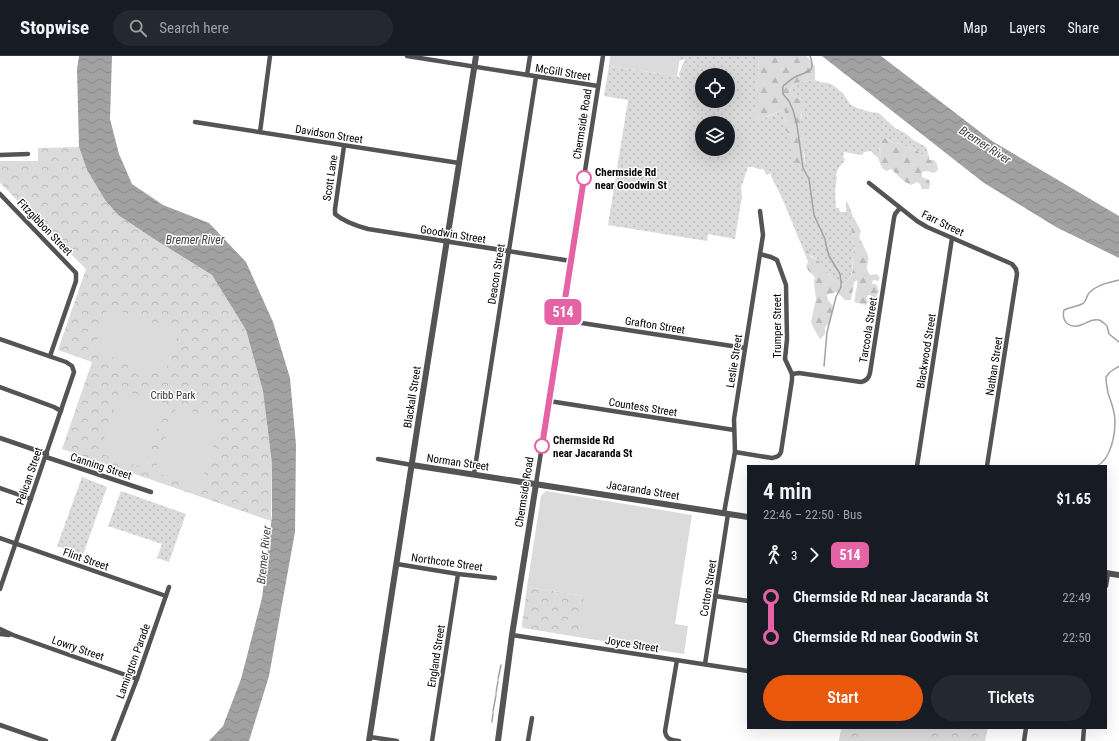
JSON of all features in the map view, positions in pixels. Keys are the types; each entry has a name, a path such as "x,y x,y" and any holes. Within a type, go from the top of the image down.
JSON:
{"street":[{"path":"260,132 270,56"},
{"name":"McGill Street","path":"407,56 598,86"},
{"name":"Blackall Street","path":"370,739 476,56"},
{"path":"527,75 530,56"},
{"name":"Chermside Road","path":"498,741 512,635 603,56"},
{"name":"Deacon Street","path":"474,474 536,77"},
{"name":"Davidson Street","path":"195,122 459,163"},
{"name":"Scott Lane","path":"335,214 344,146"},
{"path":"0,155 28,154"},
{"name":"Farr Street","path":"869,183 917,221 927,227 1012,264 1016,269"},
{"name":"Fitzgibbon Street","path":"0,194 76,273 76,281 50,356"},
{"name":"Tarcoola Street","path":"792,374 801,373 859,382 868,379 894,218 895,214 900,208"},
{"name":"Leslie Street","path":"726,514 734,452 734,419 763,235 760,211"},
{"name":"Goodwin Street","path":"335,214 345,220 365,228 570,261"},
{"name":"Blackwood Street","path":"917,465 952,238"},
{"name":"Trumper Street","path":"734,452 772,458 778,456 781,452 792,380 792,374 785,358 787,339 786,285 777,260 771,256 760,254"},
{"name":"Nathan Street","path":"987,465 1017,274 1016,269"},
{"name":"Grafton Street","path":"562,320 745,348"},
{"path":"0,339 50,356"},
{"name":"Pelican Street","path":"0,589 74,374 74,368 67,363 50,356"},
{"path":"0,387 61,411"},
{"name":"Countess Street","path":"549,401 734,430"},
{"name":"Canning Street","path":"0,438 46,456 152,492"},
{"name":"Norman Street","path":"378,459 536,484"},
{"name":"Jacaranda Street","path":"536,484 747,517"},
{"path":"0,488 31,499"},
{"name":"Cotton Street","path":"705,664 726,514"},
{"name":"Flint Street","path":"0,538 166,596"},
{"name":"Northcote Street","path":"397,564 458,574 495,578"},
{"path":"1107,573 1119,574"},
{"name":"England Street","path":"432,741 458,574"},
{"name":"Lamington Parade","path":"113,741 137,679 169,587"},
{"path":"715,596 747,601"},
{"name":"Lowry Street","path":"0,629 12,635 137,679"},
{"name":"Lowry Street","path":"0,634 12,635"},
{"name":"Joyce Street","path":"512,635 747,671"},
{"path":"677,660 665,731 667,737 672,740 679,741"},
{"path":"528,741 532,718"},
{"path":"0,725 46,741"},
{"path":"1024,741 1026,729"},
{"path":"1082,741 1084,729"},
{"path":"370,739 397,741"}],"green space":[{"path":"610,56 680,56 677,76 609,66"},
{"path":"680,56 758,56 759,76 756,83 758,92 758,107 754,111 760,120 784,110 786,116 785,124 801,168 805,159 805,139 802,135 803,132 799,127 799,122 802,116 803,99 791,95 790,88 796,83 815,80 833,85 843,93 850,104 857,108 879,113 895,128 926,147 928,154 927,156 924,156 917,151 883,137 879,149 881,151 878,158 871,151 864,152 862,155 844,152 843,156 845,160 838,169 836,175 836,208 839,208 840,212 846,212 846,201 848,203 853,216 851,218 852,242 855,244 855,247 851,276 842,285 832,278 821,264 806,251 805,254 771,173 767,175 763,169 748,167 741,187 742,196 735,239 708,234 707,241 608,225 628,100 604,96 609,66 677,76 680,78 679,74 685,59 679,61"},
{"path":"758,56 807,56 815,67 815,80 796,83 790,88 791,95 803,99 807,105 802,110 799,125 806,142 804,163 801,168 796,164 785,124 786,116 784,110 770,115 758,122 753,116 754,111 758,107 758,92 756,83 759,76"},
{"path":"883,137 917,151 924,156 929,155 929,160 934,160 937,164 938,170 934,173 927,171 922,172 922,177 929,180 929,189 922,189 920,184 917,182 911,185 908,184 891,169 886,171 882,168 878,158 881,151 878,146"},
{"name":"Cribb Park","path":"79,147 87,170 105,200 118,215 212,275 246,330 263,391 272,464 271,521 62,449 92,362 58,350 86,269 0,183 0,161 38,161 38,148"},
{"path":"853,216 861,231 859,237 868,256 868,272 870,275 877,274 880,278 878,281 873,280 872,284 876,284 879,291 875,299 875,307 871,309 871,295 868,295 866,299 868,302 866,305 854,302 857,280 854,282 851,300 845,300 837,292 827,295 828,300 833,306 830,322 825,327 825,334 820,339 811,322 816,299 814,283 815,277 806,266 808,262 805,254 806,251 808,251 811,257 820,263 837,283 842,285 846,282 851,276 853,268 853,254 855,245 851,240 851,218"},
{"path":"108,307 179,332 164,375 93,351"},
{"path":"121,389 166,404 144,468 99,453"},
{"path":"177,406 222,422 199,488 154,472"},
{"path":"82,477 107,487 83,555 57,546"},
{"path":"121,491 186,514 169,562 157,558 162,544 108,526"},
{"path":"546,491 692,515 675,624 688,626 684,654 578,637 584,596 527,587 541,496"},
{"path":"527,587 585,596 578,637 523,628 522,625"},
{"path":"841,729 988,729 985,741 839,741"},
{"path":"863,729 920,729 918,741 861,741"}],"water":[{"name":"Bremer River","path":"79,56 112,56 110,119 119,154 132,184 163,205 209,223 246,262 273,322 290,378 296,445 295,532 269,676 249,741 209,741 223,726 241,679 262,598 272,516 272,464 263,391 246,330 212,275 118,215 105,200 87,170 79,147 77,69"},
{"name":"Bremer River","path":"822,56 881,56 992,141 1119,216 1119,258 1056,227 984,183"}],"waterway":[{"path":"810,56 812,68 808,72 791,79 783,86 783,94 789,101 797,125 803,168 809,179 814,215 825,239 829,256 840,274 841,287 836,297 827,332 824,366"},
{"path":"1119,280 1096,287 1089,293 1084,303 1064,310 1063,314 1067,324 1073,326 1081,325 1094,320 1100,320 1107,326 1109,334 1119,342"},
{"path":"1099,465 1106,458 1109,452 1115,427 1113,407 1108,393 1106,377 1110,372 1119,366"},
{"path":"498,679 501,665"},
{"path":"496,693 498,681"},
{"path":"493,711 496,695"},
{"path":"492,722 493,713"}],"bus line":[{"name":"514","path":"542,446 584,178"}],"place":[{"name":"Chermside Rd near Goodwin St","path":"584,178"},
{"name":"Chermside Rd near Jacaranda St","path":"542,446"}]}
